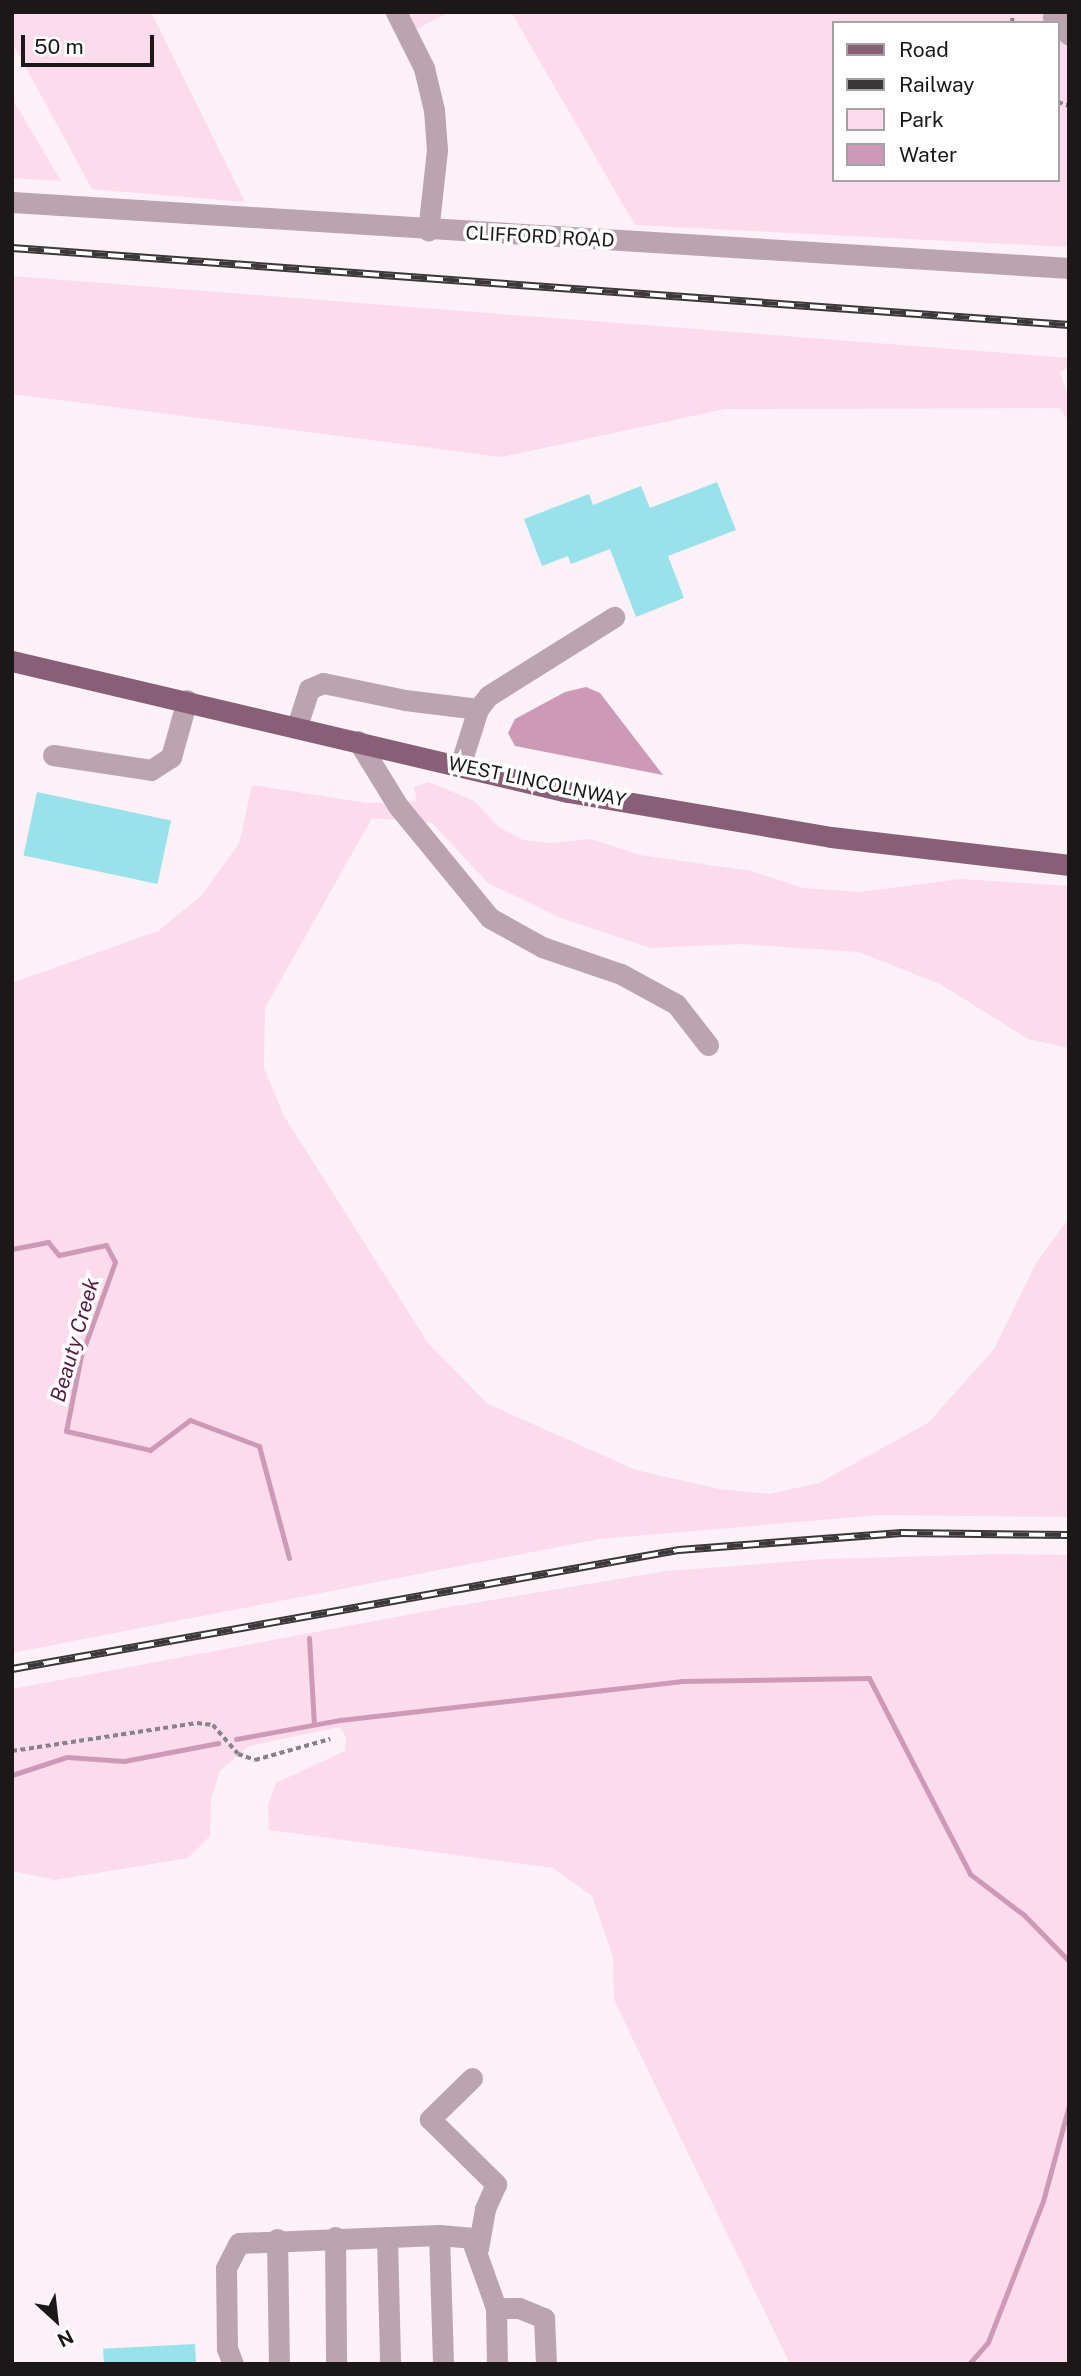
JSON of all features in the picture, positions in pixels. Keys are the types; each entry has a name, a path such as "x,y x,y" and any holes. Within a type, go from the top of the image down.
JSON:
{"main road":[{"name":"WEST LINCOLNWAY","path":"12,661 187,700 568,792 831,837 1069,865"}],"street":[{"path":"396,12 424,68 434,110 437,150 428,231"},
{"name":"CLIFFORD ROAD","path":"12,202 428,231 1069,268"},
{"path":"460,766 478,709 488,696 614,617"},
{"path":"297,726 309,689 323,683 405,700 478,709"},
{"path":"53,755 151,770 172,757 187,700"},
{"path":"358,741 398,806 490,918 542,947 621,974 676,1004 708,1045"},
{"path":"472,2078 430,2119 496,2184 485,2209 478,2248"},
{"path":"439,2235 443,2364"},
{"path":"233,2364 227,2348 228,2259 239,2243 277,2239 439,2235 471,2238 478,2248 496,2308 497,2364"},
{"path":"335,2237 337,2364"},
{"path":"387,2237 390,2364"},
{"path":"277,2239 279,2364"},
{"path":"496,2308 519,2308 544,2318 546,2364"}],"path":[{"path":"12,1751 197,1723 213,1725 238,1754 255,1760 330,1739"}],"green space":[{"path":"12,12 151,12 245,202 92,189 12,42"},
{"path":"396,12 450,12 407,34"},
{"path":"511,12 1069,12 1069,247 635,225"},
{"path":"12,98 61,181 12,178"},
{"path":"12,276 1069,358 1069,366 1060,373 1069,397 1069,422 1060,408 725,409 502,457 12,394"},
{"path":"429,782 474,801 499,827 523,840 550,843 591,839 640,855 751,871 803,888 859,892 961,879 1069,886 1069,1048 1028,1039 940,984 859,952 740,944 650,948 561,918 488,883 432,823 372,818 265,1008 264,1068 284,1116 428,1343 488,1404 636,1470 719,1489 769,1494 819,1483 928,1423 994,1349 1036,1263 1069,1218 1069,1517 880,1515 599,1539 12,1653 12,983 158,931 200,897 239,844 252,785 367,803 417,801 414,787"},
{"path":"1000,1554 1069,1555 1069,2364 790,2364 614,2000 613,1957 592,1896 553,1868 269,1830 268,1805 276,1783 345,1751 346,1737 340,1727 249,1746 220,1771 211,1800 210,1836 188,1858 55,1880 12,1871 12,1689 449,1607 667,1571 825,1559"}],"water":[{"path":"586,687 600,693 663,775 515,746 508,733 515,719 565,692"}],"building":[{"path":"717,482 736,530 668,556 684,598 636,617 610,549 571,564 568,556 542,566 524,519 589,494 593,505 641,486 650,508"},
{"path":"37,792 171,820 157,884 23,856"},
{"path":"195,2344 196,2364 104,2364 103,2349"}],"waterway":[{"name":"Beauty Creek","path":"12,1249 48,1242 59,1255 106,1245 115,1262 81,1356 66,1431 150,1450 190,1420 259,1446 289,1558"},
{"name":"Beauty Creek","path":"309,1638 314,1724"},
{"path":"236,1739 340,1720 681,1681 869,1678 970,1874 1024,1915 1069,1961"},
{"path":"12,1775 67,1757 124,1761 218,1743"},
{"path":"969,2364 988,2342 1043,2201 1069,2105"}],"railway":[{"path":"12,248 1069,325"},
{"path":"12,1669 679,1550 901,1533 1069,1535"}]}
